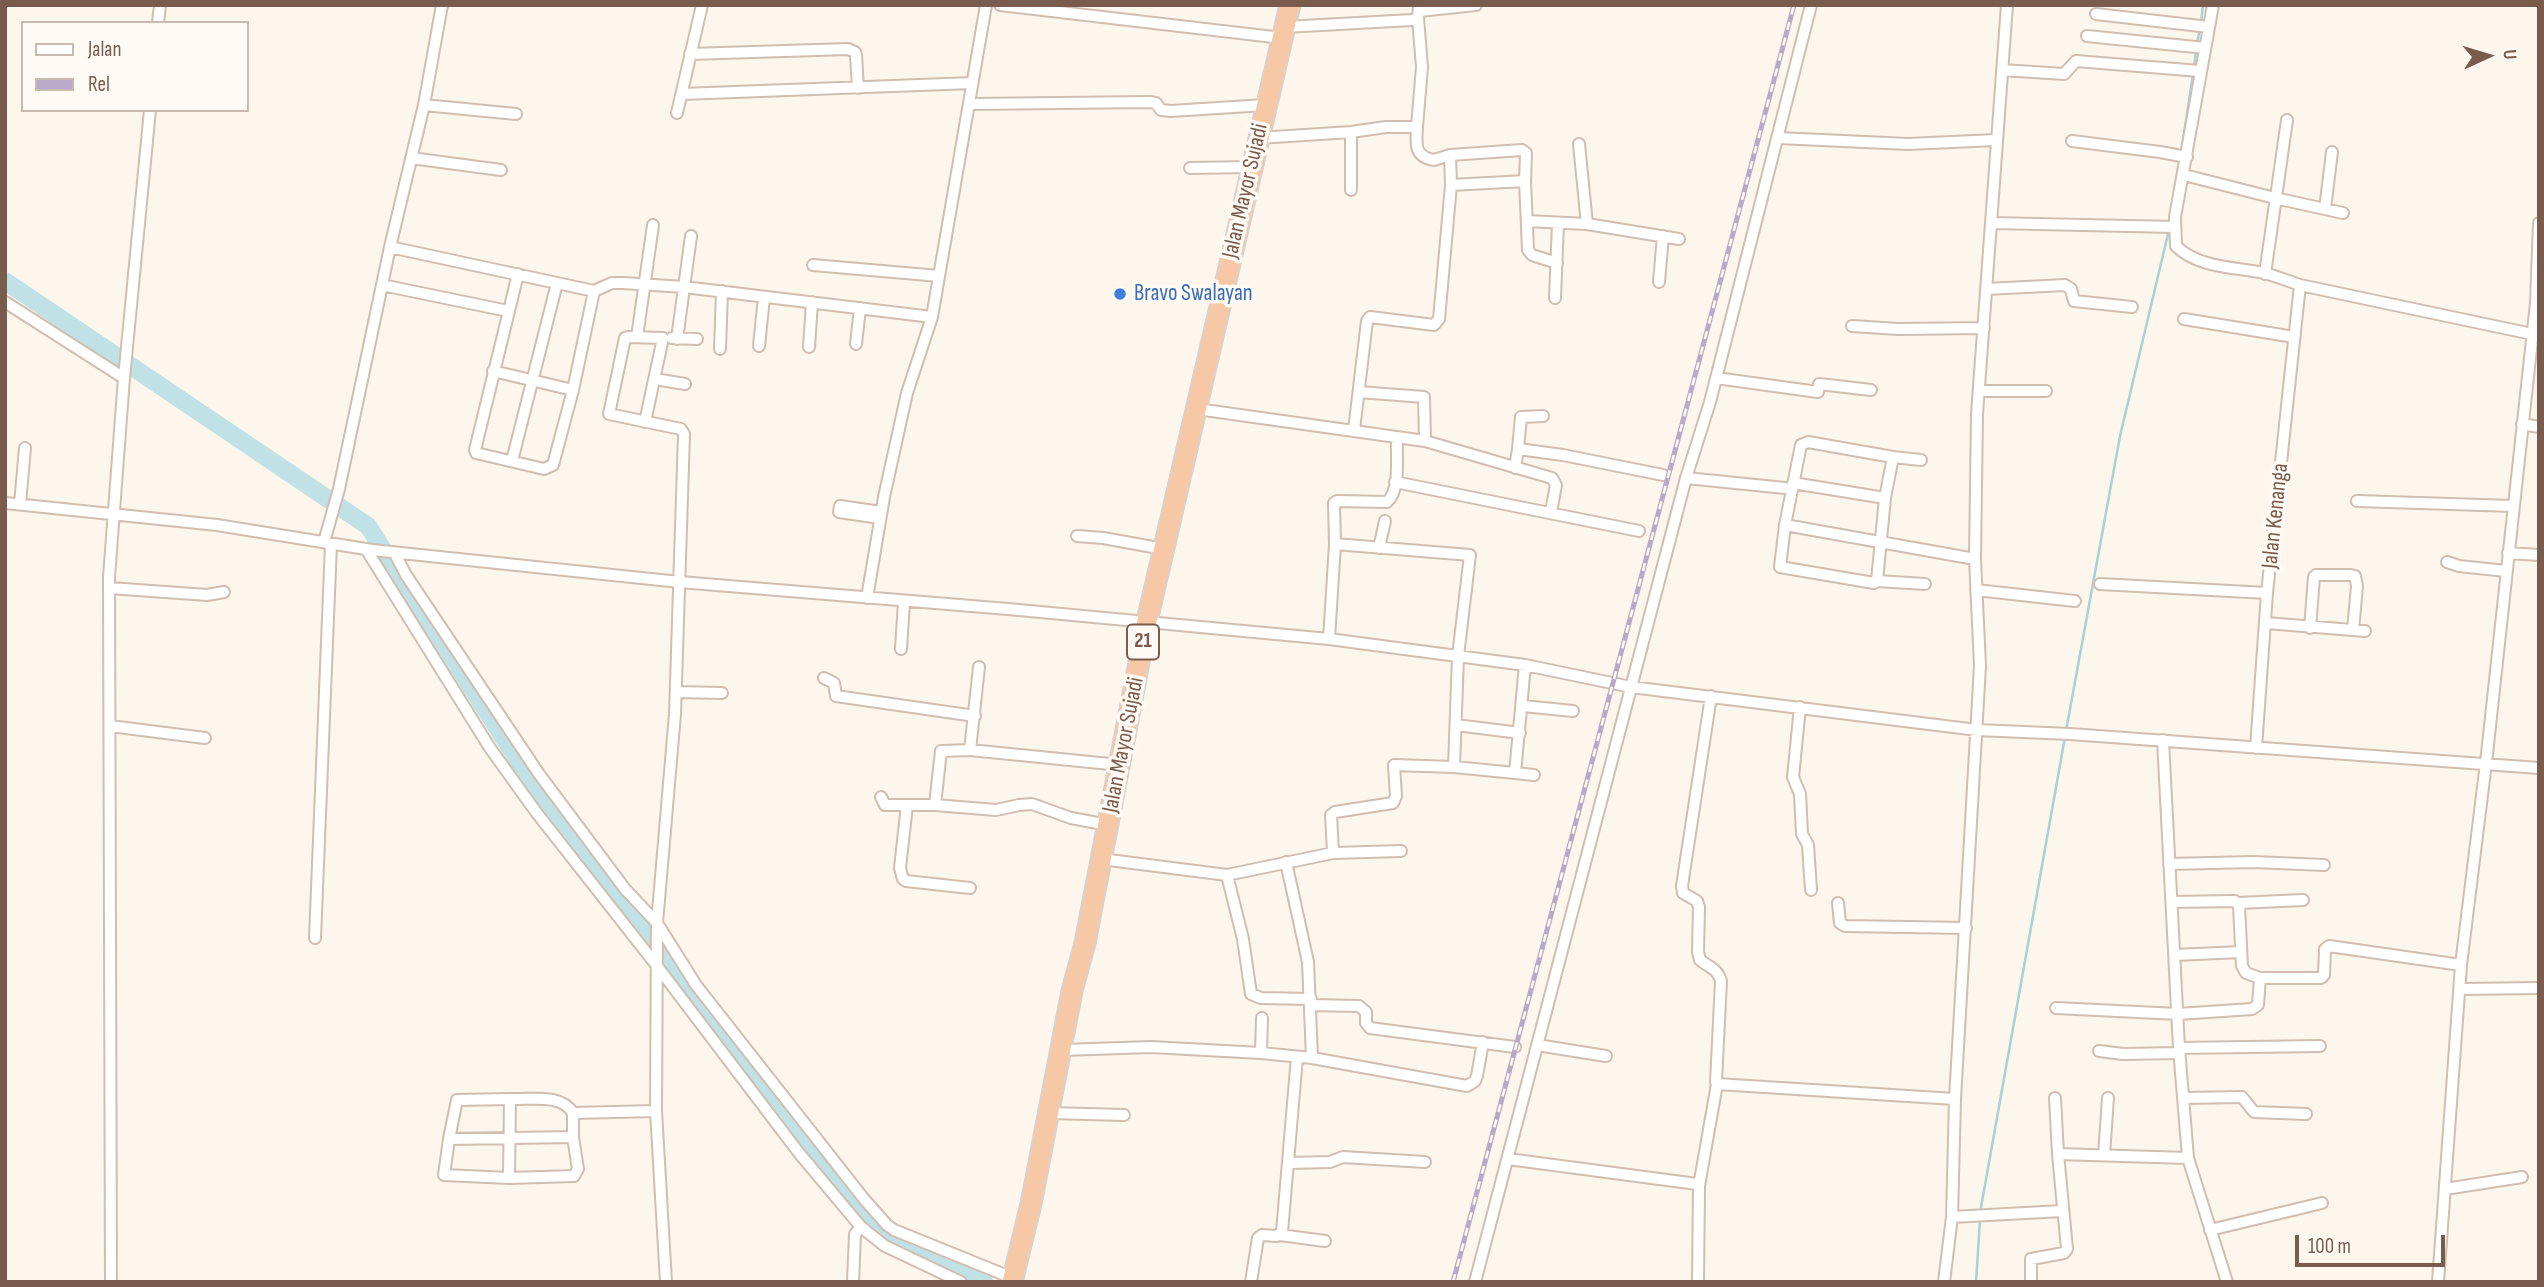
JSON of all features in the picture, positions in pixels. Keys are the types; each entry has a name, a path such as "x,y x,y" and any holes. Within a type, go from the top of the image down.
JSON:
{"highway":[{"name":"Jalan Mayor Sujadi","path":"1015,1280 1147,621 1290,5"}],"street":[{"path":"315,938 331,513 339,489 390,247 424,105 442,5"},
{"path":"677,113 702,5"},
{"path":"867,598 881,515 907,393 932,317 986,5"},
{"path":"1000,5 1284,33 1476,5"},
{"path":"1475,1282 1686,478 1716,378 1811,5"},
{"path":"1944,1282 1952,1217 1955,1099 1980,666 1975,559 1979,391 2007,5"},
{"path":"2213,5 2201,26 2197,47 2187,158 2170,227 2176,246 2184,254 2199,261 2532,334"},
{"path":"1419,12 1422,67 1416,148 1419,155 1434,160 1450,155 1522,150 1526,153 1528,250 1532,255 1557,263"},
{"path":"2096,14 2201,26"},
{"path":"2087,36 2197,47"},
{"path":"691,54 848,49 855,51 858,88"},
{"path":"2002,70 2064,74 2077,61 2194,71"},
{"path":"681,94 972,83"},
{"path":"970,104 1150,102 1156,103 1161,110 1171,111 1265,106"},
{"path":"424,105 516,114"},
{"path":"111,1282 110,588 124,377 150,112"},
{"path":"2265,274 2287,120"},
{"path":"1258,138 1386,127 1417,127"},
{"path":"1351,132 1351,190"},
{"path":"1778,138 1908,144 1996,140"},
{"path":"2072,141 2187,158"},
{"path":"1579,144 1587,224"},
{"path":"2325,209 2332,152"},
{"path":"1354,430 1367,321 1370,317 1433,325 1439,319 1451,185 1450,155"},
{"path":"411,158 501,170"},
{"path":"1190,168 1251,167"},
{"path":"2184,175 2343,213"},
{"path":"1451,185 1525,181"},
{"path":"1527,221 1587,224 1679,239"},
{"path":"1555,298 1558,223"},
{"path":"1992,223 2170,227"},
{"path":"2438,1282 2461,965 2537,303 2539,223"},
{"path":"637,337 653,225"},
{"path":"677,339 691,236"},
{"path":"1659,282 1663,236"},
{"path":"390,247 594,291 612,283 684,287 932,317"},
{"path":"813,265 939,276"},
{"path":"518,274 475,452 544,469 553,465 573,390 594,291"},
{"path":"512,461 558,283"},
{"path":"382,285 508,311"},
{"path":"1986,289 2065,285 2071,289 2074,301 2132,307"},
{"name":"Jalan Kenanga","path":"2256,748 2267,593 2300,285"},
{"path":"720,349 722,291"},
{"path":"760,346 764,296"},
{"path":"5,302 124,377"},
{"path":"809,347 812,302"},
{"path":"856,344 860,308"},
{"path":"2183,319 2294,337"},
{"path":"1852,326 1898,329 1984,328"},
{"path":"666,1282 656,1111 657,926 676,692 684,434 681,429 608,412 625,338 697,339"},
{"path":"645,422 663,338"},
{"path":"494,371 573,390"},
{"path":"1716,378 1817,397 1819,384 1871,390"},
{"path":"655,379 685,384"},
{"path":"1979,391 2046,391"},
{"path":"1359,392 1424,397 1425,441"},
{"path":"1197,409 1425,441 1552,478 1555,481 1551,512"},
{"path":"1515,468 1521,418 1543,416"},
{"path":"2522,424 2539,427"},
{"path":"1329,639 1335,544 1334,503 1338,500 1387,502 1393,496 1397,437"},
{"path":"1921,460 1804,443 1789,486 1779,565 1781,569 1874,583 1925,584"},
{"path":"20,504 25,448"},
{"path":"1518,449 1663,475"},
{"path":"1877,581 1885,498 1893,457"},
{"path":"1686,478 1789,486 1885,498"},
{"path":"1395,482 1640,531"},
{"path":"2357,501 2513,506"},
{"path":"5,503 217,525 393,552 680,582 1329,639 1525,665 1631,687 1976,730 2163,740 2539,768"},
{"path":"1380,548 1385,521"},
{"path":"1785,525 1975,559"},
{"path":"1077,537 1103,538 1164,549"},
{"path":"1335,544 1470,555 1458,656 1454,767"},
{"path":"369,549 490,748 536,812 657,963 799,1153 861,1227 885,1246 961,1282"},
{"path":"393,552 539,774 625,889 657,926 696,985 887,1225 946,1253 1015,1280"},
{"path":"2508,553 2539,555"},
{"path":"2447,562 2459,566 2507,571"},
{"path":"2310,628 2314,576 2351,575 2356,576 2357,586 2353,630"},
{"path":"2099,584 2267,593"},
{"path":"110,588 207,595 224,592"},
{"path":"1976,590 2076,601"},
{"path":"901,649 904,602"},
{"path":"2266,623 2365,631"},
{"path":"1515,773 1525,665"},
{"path":"970,750 979,667"},
{"path":"824,678 834,682 836,696 975,716"},
{"path":"676,692 722,693"},
{"path":"1698,1282 1699,1186 1717,1084 1721,981 1714,967 1700,960 1699,907 1694,898 1683,893 1682,886 1711,696"},
{"path":"1523,706 1573,711"},
{"path":"1800,707 1793,777 1800,794 1802,834 1808,845 1811,890"},
{"path":"1456,725 1520,733"},
{"path":"110,726 205,738"},
{"path":"2163,740 2179,1050 2188,1158 2227,1282"},
{"path":"935,805 935,787 941,751 944,749 1120,765"},
{"path":"1333,853 1331,814 1393,803 1396,796 1394,765 1454,767 1534,775"},
{"path":"881,797 886,805 935,805 996,810 1019,804 1032,804 1071,818 1108,825"},
{"path":"907,805 900,868 903,879 970,888"},
{"path":"1101,859 1227,875 1333,853 1401,851"},
{"path":"1286,862 1308,962 1312,1058"},
{"path":"2169,864 2253,862 2324,865"},
{"path":"1227,875 1243,939 1251,994 1261,998 1359,1006 1366,1012 1366,1023 1370,1028 1515,1047"},
{"path":"2172,902 2235,901 2238,904 2303,900"},
{"path":"1838,903 1840,923 1845,926 1966,928"},
{"path":"2238,904 2242,966 2246,973 2260,978 2321,978 2324,975 2325,949 2329,946 2461,965"},
{"path":"2175,955 2241,952"},
{"path":"2056,1009 2178,1014 2256,1009 2260,978"},
{"path":"2460,989 2539,988"},
{"path":"1261,1053 1262,1018"},
{"path":"1062,1050 1151,1047 1261,1053 1312,1058 1467,1086 1475,1081 1477,1076 1483,1042"},
{"path":"1536,1045 1606,1056"},
{"path":"2099,1051 2123,1054 2320,1046"},
{"path":"1280,1236 1297,1057"},
{"path":"1717,1084 1955,1099"},
{"path":"2183,1098 2242,1097 2254,1111 2306,1114"},
{"path":"2032,1282 2031,1259 2064,1253 2067,1249 2054,1098"},
{"path":"2104,1155 2108,1098"},
{"path":"457,1100 561,1100 573,1113 573,1137 578,1169 574,1176 509,1178 446,1176 443,1172 457,1100"},
{"path":"509,1178 510,1100"},
{"path":"573,1113 656,1111"},
{"path":"1049,1114 1124,1115"},
{"path":"449,1139 573,1137"},
{"path":"2058,1154 2188,1158"},
{"path":"1289,1163 1330,1162 1343,1157 1425,1162"},
{"path":"1508,1159 1694,1182 1699,1186"},
{"path":"2445,1189 2522,1177"},
{"path":"2210,1230 2322,1203"},
{"path":"1952,1217 2062,1211"},
{"path":"853,1282 855,1234 861,1227"},
{"path":"1251,1282 1258,1238 1262,1235 1325,1241"}],"waterway":[{"path":"2201,23 2203,5"},
{"path":"2197,43 2200,29"},
{"path":"2194,68 2196,50"},
{"path":"2181,154 2193,74"},
{"path":"2066,731 2120,436 2169,230"},
{"path":"5,281 368,526 553,815 881,1233 984,1282"},
{"path":"1980,1213 2065,737"},
{"path":"1976,1282 1980,1220"}],"railway":[{"path":"1453,1282 1794,5"}],"place":[{"name":"Bravo Swalayan","path":"1120,294"}]}
